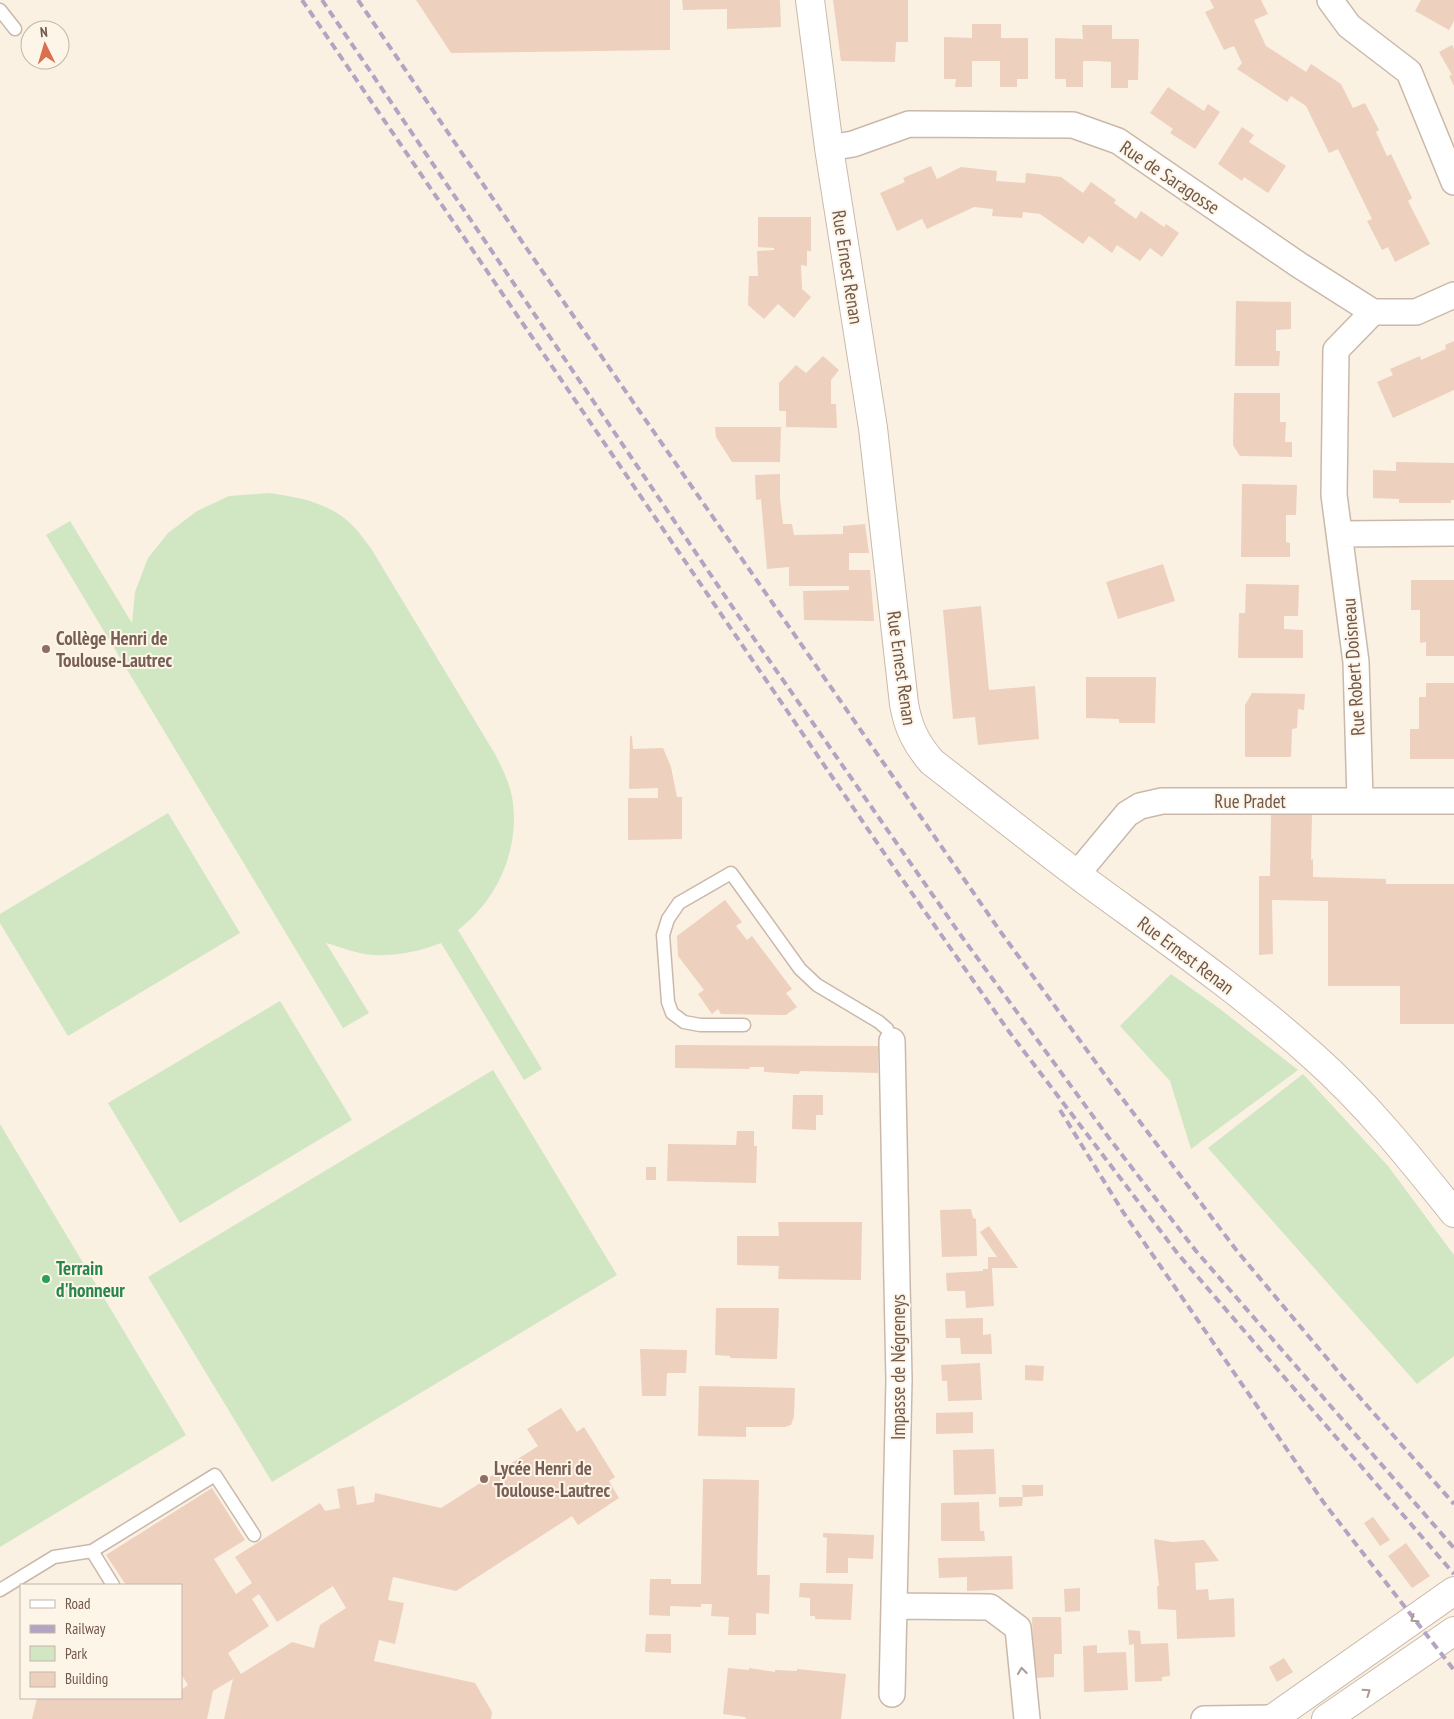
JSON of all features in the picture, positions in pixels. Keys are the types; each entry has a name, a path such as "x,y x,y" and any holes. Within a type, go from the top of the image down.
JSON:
{"street":[{"name":"Rue Ernest Renan","path":"810,0 829,148 873,428 904,704 912,734 921,750 932,762 1077,874 1234,990 1313,1056 1369,1111 1408,1155 1454,1214"},
{"path":"1330,0 1349,26 1409,72 1454,182"},
{"name":"Rue de Saragosse","path":"829,148 853,144 909,124 1073,125 1118,141 1373,312"},
{"path":"1373,312 1416,312 1454,294"},
{"name":"Rue Robert Doisneau","path":"1360,800 1356,662 1334,495 1336,350 1373,312"},
{"path":"1340,534 1454,533"},
{"name":"Rue Pradet","path":"1077,874 1126,814 1140,806 1162,801 1454,801"},
{"name":"Impasse de Négreneys","path":"892,1041 899,1380 892,1694"},
{"path":"1204,1719 1272,1718 1454,1591"},
{"path":"895,1606 990,1606 1018,1628 1027,1719"},
{"path":"1326,1719 1454,1632"}],"lane":[{"path":"0,10 15,29"},
{"path":"744,1025 700,1025 684,1022 672,1013 668,1002 664,935 668,919 678,903 731,873 800,969 817,986 879,1022 887,1029 892,1041"},
{"path":"0,1590 54,1557 92,1550 215,1475 254,1535"},
{"path":"92,1550 112,1584"}],"green space":[{"path":"269,493 314,502 335,512 353,526 372,550 495,754 505,775 512,797 514,816 513,835 509,853 495,888 485,904 458,930 542,1069 524,1080 441,943 416,951 372,955 326,943 369,1013 343,1028 46,535 70,521 132,623 135,592 148,558 168,533 197,511 229,496"},
{"path":"168,813 240,933 68,1036 0,923 0,914"},
{"path":"1171,974 1220,1009 1298,1070 1191,1149 1170,1081 1120,1026"},
{"path":"280,1001 352,1120 180,1223 108,1103"},
{"path":"493,1070 617,1275 272,1482 148,1277"},
{"path":"1303,1074 1388,1166 1454,1255 1454,1356 1417,1384 1208,1148"},
{"name":"Terrain d'honneur","path":"0,1124 186,1435 0,1547"}],"building":[{"path":"416,0 670,0 670,50 451,53"},
{"path":"682,0 780,0 781,27 727,29 727,9 683,10"},
{"path":"833,0 908,0 908,42 896,42 895,62 841,61"},
{"path":"1210,0 1261,0 1268,14 1254,20 1266,46 1306,72 1311,64 1341,84 1353,108 1365,103 1379,130 1376,132 1387,156 1391,154 1412,198 1408,201 1430,244 1395,262 1388,247 1382,250 1367,221 1372,219 1338,149 1329,153 1306,106 1291,96 1287,102 1237,69 1242,63 1234,46 1224,50 1205,12 1214,8"},
{"path":"1421,0 1454,0 1454,21 1449,30 1415,11"},
{"path":"972,24 1001,24 1001,38 1028,38 1028,79 1017,79 1017,87 1000,87 1000,61 972,61 972,87 955,87 956,79 944,79 944,37 972,38"},
{"path":"1082,25 1112,25 1112,39 1139,39 1138,80 1128,80 1128,88 1111,88 1111,62 1097,61 1083,61 1083,87 1066,87 1066,79 1055,79 1055,38 1083,39"},
{"path":"1452,45 1454,49 1454,86 1449,76 1452,75 1439,52"},
{"path":"1168,87 1204,111 1208,104 1220,112 1195,149 1170,133 1173,129 1150,113"},
{"path":"1242,127 1254,135 1249,142 1286,166 1268,193 1244,177 1242,181 1218,164"},
{"path":"931,166 937,179 961,167 997,171 996,181 1025,183 1026,173 1061,177 1083,193 1091,182 1116,200 1114,203 1136,219 1141,211 1164,227 1166,224 1179,233 1162,257 1150,248 1140,261 1117,245 1112,253 1089,236 1083,244 1040,214 1023,212 1022,218 992,216 993,209 974,207 927,229 922,219 897,231 880,193 905,182 903,178"},
{"path":"758,217 811,217 811,251 807,251 807,266 801,265 802,289 811,297 794,318 778,304 764,319 748,305 749,276 758,276 757,251 774,250 774,248 758,247"},
{"path":"1236,301 1291,302 1291,329 1276,330 1276,351 1280,351 1279,366 1235,366"},
{"path":"1454,341 1454,390 1393,418 1377,382 1393,375 1390,369 1420,356 1421,360 1446,349 1445,345"},
{"path":"823,356 839,370 831,380 831,404 836,404 837,428 786,427 786,411 779,411 779,383 796,365 806,373"},
{"path":"1234,393 1280,393 1280,422 1286,422 1285,442 1292,442 1292,457 1240,456 1233,445"},
{"path":"715,427 781,427 780,462 732,462 716,437"},
{"path":"1396,462 1454,463 1454,500 1451,500 1451,503 1399,503 1399,499 1373,498 1373,470 1396,471"},
{"path":"780,474 783,524 792,524 794,535 843,534 843,526 865,524 869,553 849,553 849,570 870,570 874,621 804,620 803,591 849,590 849,586 789,586 789,567 767,569 761,499 756,500 755,475"},
{"path":"1242,484 1297,485 1296,515 1286,515 1286,542 1290,543 1290,557 1241,557"},
{"path":"1163,564 1175,601 1118,619 1106,582"},
{"path":"1411,580 1454,580 1454,656 1426,656 1426,642 1420,643 1420,610 1411,610"},
{"path":"1246,584 1299,585 1298,616 1284,616 1284,629 1303,630 1303,658 1238,658 1239,613 1245,613"},
{"path":"981,606 989,690 1035,686 1039,739 978,745 975,717 953,719 943,610"},
{"path":"1086,677 1156,677 1155,723 1119,723 1119,719 1086,718"},
{"path":"1426,683 1454,683 1454,759 1410,759 1410,729 1419,729 1419,697 1426,697"},
{"path":"1252,693 1305,694 1304,710 1298,709 1297,728 1292,729 1291,757 1245,757 1245,705"},
{"path":"630,735 632,737 633,749 663,748 671,767 677,797 682,797 682,839 628,840 628,798 658,798 658,788 629,789"},
{"path":"1312,814 1311,860 1313,859 1313,877 1386,879 1386,884 1454,884 1454,1024 1400,1024 1400,986 1328,986 1328,901 1272,900 1273,954 1259,955 1259,876 1270,876 1271,815"},
{"path":"725,900 742,922 736,926 747,940 752,936 792,989 786,993 797,1007 786,1015 721,1014 718,1009 712,1014 698,994 704,990 678,956 677,936"},
{"path":"675,1045 878,1046 878,1073 800,1071 799,1074 764,1072 764,1067 750,1067 749,1069 675,1068"},
{"path":"793,1095 823,1095 823,1115 816,1115 816,1130 792,1129"},
{"path":"737,1131 754,1131 754,1146 757,1146 756,1183 667,1181 668,1144 736,1145"},
{"path":"646,1167 656,1167 656,1180 646,1180"},
{"path":"971,1209 973,1218 976,1219 977,1256 942,1257 940,1210"},
{"path":"778,1222 862,1222 861,1280 778,1279 779,1266 737,1265 737,1236 779,1236"},
{"path":"989,1226 1018,1268 992,1268 994,1306 966,1308 965,1291 947,1291 946,1273 983,1271 983,1269 988,1269 988,1257 997,1257 980,1232"},
{"path":"716,1308 779,1308 777,1359 730,1358 730,1356 715,1355"},
{"path":"983,1318 983,1335 991,1334 992,1354 961,1354 960,1338 946,1338 945,1319"},
{"path":"640,1349 687,1350 686,1373 667,1373 666,1396 642,1396"},
{"path":"980,1363 982,1400 948,1401 947,1381 942,1381 941,1365"},
{"path":"1025,1365 1044,1366 1043,1381 1025,1380"},
{"path":"699,1386 795,1388 794,1416 791,1425 785,1427 746,1427 746,1437 698,1436"},
{"path":"561,1408 577,1432 584,1427 615,1477 609,1481 619,1498 578,1525 572,1516 456,1591 393,1577 388,1600 404,1603 395,1644 379,1640 374,1661 475,1683 492,1712 491,1719 224,1719 233,1679 213,1691 207,1719 32,1719 37,1699 182,1699 182,1689 188,1685 182,1676 182,1584 125,1584 106,1555 212,1488 245,1540 214,1559 236,1594 252,1583 235,1557 320,1503 325,1511 340,1508 337,1489 354,1486 357,1505 374,1502 375,1493 441,1508 538,1446 527,1429","holes":["333,1586 346,1608 320,1625 314,1648 292,1642 241,1674 228,1653 269,1626 252,1599 259,1594 277,1622"]},
{"path":"973,1412 973,1433 936,1434 936,1413"},
{"path":"994,1449 996,1494 954,1495 953,1450"},
{"path":"703,1479 759,1480 757,1575 770,1575 769,1614 756,1613 756,1635 728,1635 729,1617 711,1616 712,1604 701,1604 701,1607 670,1606 670,1616 649,1615 650,1579 671,1579 671,1584 701,1584"},
{"path":"1022,1485 1043,1485 1043,1496 1023,1497"},
{"path":"999,1497 1023,1497 1022,1506 999,1507"},
{"path":"979,1502 980,1531 984,1531 985,1541 941,1541 941,1503"},
{"path":"1373,1517 1390,1540 1380,1546 1364,1523"},
{"path":"823,1533 874,1535 873,1559 848,1558 848,1573 826,1573 827,1538 823,1537"},
{"path":"1154,1539 1172,1542 1204,1540 1219,1561 1195,1563 1196,1590 1208,1589 1209,1600 1234,1598 1235,1637 1177,1639 1176,1610 1158,1609 1157,1586 1159,1586"},
{"path":"1406,1543 1430,1576 1412,1588 1388,1556"},
{"path":"1012,1556 1013,1589 967,1591 967,1577 939,1578 938,1558"},
{"path":"800,1583 853,1584 851,1620 815,1619 815,1616 810,1616 810,1598 799,1597"},
{"path":"1080,1588 1080,1611 1065,1612 1064,1589"},
{"path":"1032,1617 1061,1617 1062,1654 1054,1654 1054,1677 1034,1678"},
{"path":"1128,1630 1140,1631 1141,1644 1168,1643 1170,1676 1162,1677 1162,1681 1135,1682 1134,1644 1129,1645"},
{"path":"646,1634 671,1634 671,1653 645,1652"},
{"path":"1097,1645 1097,1653 1126,1652 1128,1690 1084,1692 1083,1646"},
{"path":"1284,1658 1293,1672 1277,1682 1269,1667"},
{"path":"728,1668 749,1670 749,1668 775,1672 775,1670 797,1671 797,1669 846,1674 841,1719 746,1719 745,1717 723,1714"}],"railway":[{"path":"302,0 895,869 1010,1033 1178,1254 1454,1574"},
{"path":"322,0 746,627 962,937 1109,1138 1196,1251 1454,1548"},
{"path":"358,0 527,249 1000,931 1237,1251 1362,1400 1454,1504"},
{"path":"1060,1110 1123,1212 1324,1503 1454,1670"}],"place":[{"name":"Collège Henri de Toulouse-Lautrec","path":"46,649"},
{"name":"Terrain d'honneur","path":"46,1279"},
{"name":"Lycée Henri de Toulouse-Lautrec","path":"484,1479"}]}
